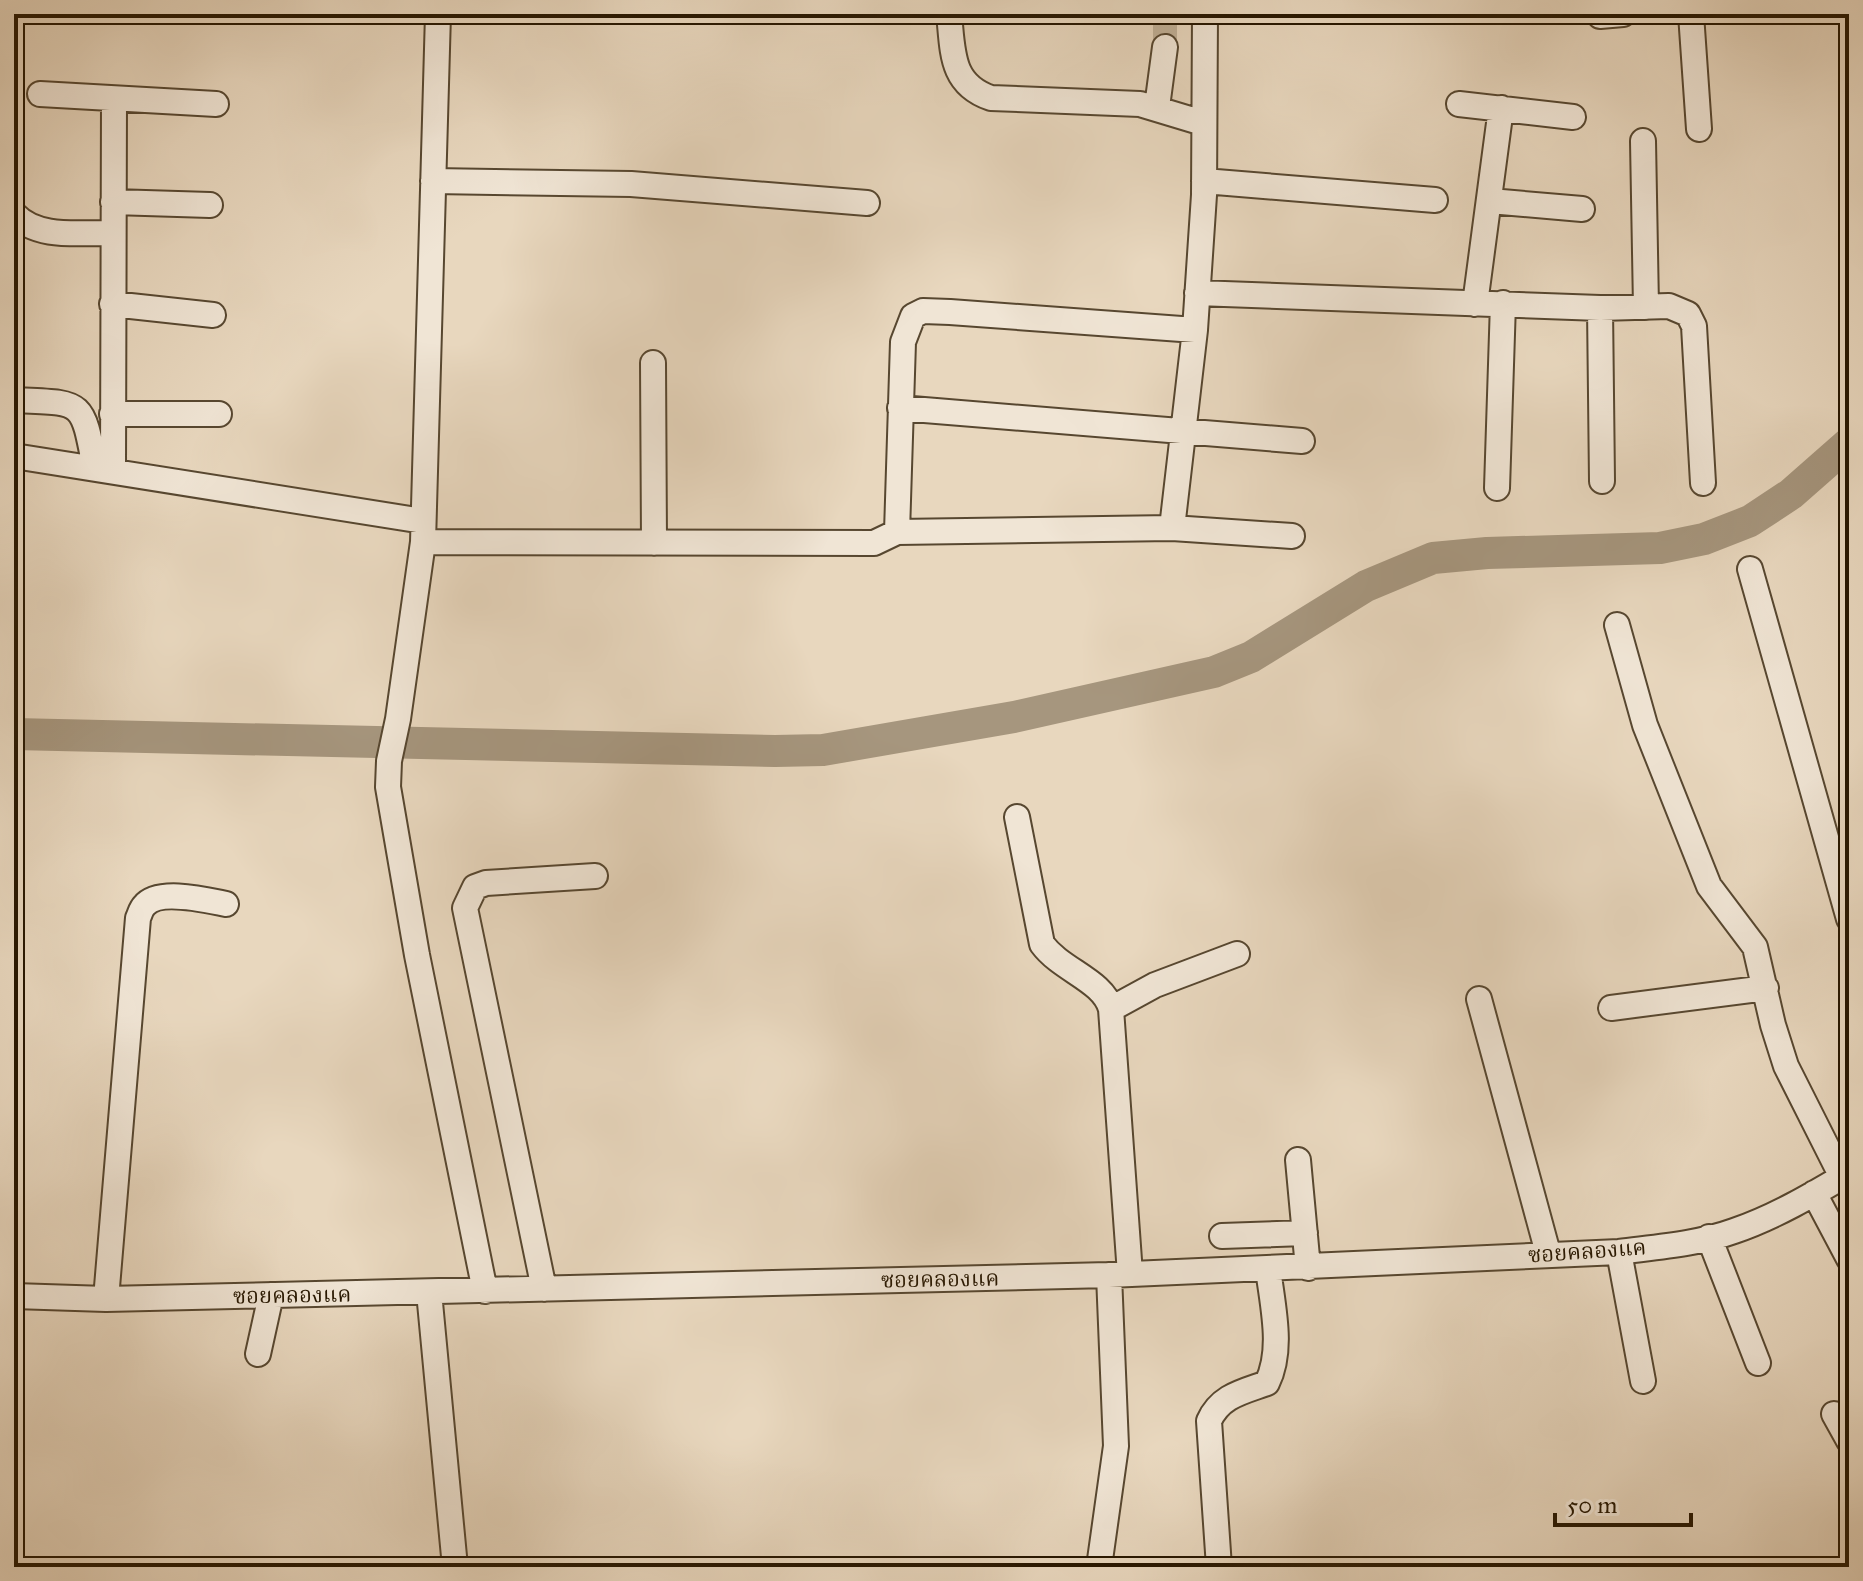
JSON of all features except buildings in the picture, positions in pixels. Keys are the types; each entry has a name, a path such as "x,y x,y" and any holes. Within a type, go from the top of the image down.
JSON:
{"street":[{"path":"438,14 423,531 398,719 389,761 390,804 417,955 485,1291"},
{"path":"949,14 955,63 961,77 974,93 991,98 1113,101 1157,107 1203,123"},
{"path":"1172,528 1195,330 1204,181 1205,14"},
{"path":"1691,14 1699,129"},
{"path":"1157,107 1165,47"},
{"path":"40,94 216,104"},
{"path":"104,470 112,414 114,99"},
{"path":"1459,104 1573,117"},
{"path":"1475,304 1501,108"},
{"path":"1643,141 1646,307"},
{"path":"433,181 631,184 867,203"},
{"path":"1204,181 1435,200"},
{"path":"1490,201 1582,209"},
{"path":"113,202 210,205"},
{"path":"14,214 34,229 113,233"},
{"path":"1197,293 1600,308 1669,306 1688,314 1694,326 1703,483"},
{"path":"1497,488 1503,303"},
{"path":"112,304 213,315"},
{"path":"1600,308 1602,481"},
{"path":"897,532 903,342 913,316 923,311 1195,330"},
{"path":"653,363 654,543"},
{"path":"14,400 60,402 78,409 86,420 104,470"},
{"path":"900,408 1302,441"},
{"path":"112,414 219,414"},
{"path":"14,456 104,470 423,531 654,543 865,543 897,532 1172,528 1292,536"},
{"path":"1750,569 1849,919"},
{"path":"1617,625 1645,725 1709,886 1755,947 1786,1066 1846,1175"},
{"path":"1017,817 1042,944 1051,957 1104,993 1111,1009 1119,1275 1116,1446 1099,1567"},
{"path":"544,1289 465,908 475,887 486,883 595,876"},
{"path":"106,1299 138,918 145,904 159,898 182,897 226,904"},
{"path":"1111,1009 1155,985 1237,954"},
{"path":"1611,1008 1766,988"},
{"path":"1479,999 1548,1253"},
{"path":"1298,1160 1308,1268"},
{"name":"ซอยคลองแค","path":"14,1296 106,1299 1119,1275 1619,1252 1731,1233 1846,1175"},
{"path":"1814,1193 1849,1259"},
{"path":"1222,1236 1305,1233"},
{"path":"1709,1237 1758,1363"},
{"path":"1619,1252 1643,1381"},
{"path":"1219,1567 1209,1421 1215,1407 1229,1397 1267,1383 1274,1369 1276,1353 1268,1268"},
{"path":"429,1292 455,1567"},
{"path":"258,1354 271,1295"},
{"path":"1834,1414 1849,1441"}],"waterway":[{"path":"14,734 823,750 1014,717 1214,672 1251,657 1366,586 1433,558 1487,553 1660,548 1704,539 1750,521 1791,494 1849,443"}],"tunnel":[{"path":"1165,14 1165,47"}]}
